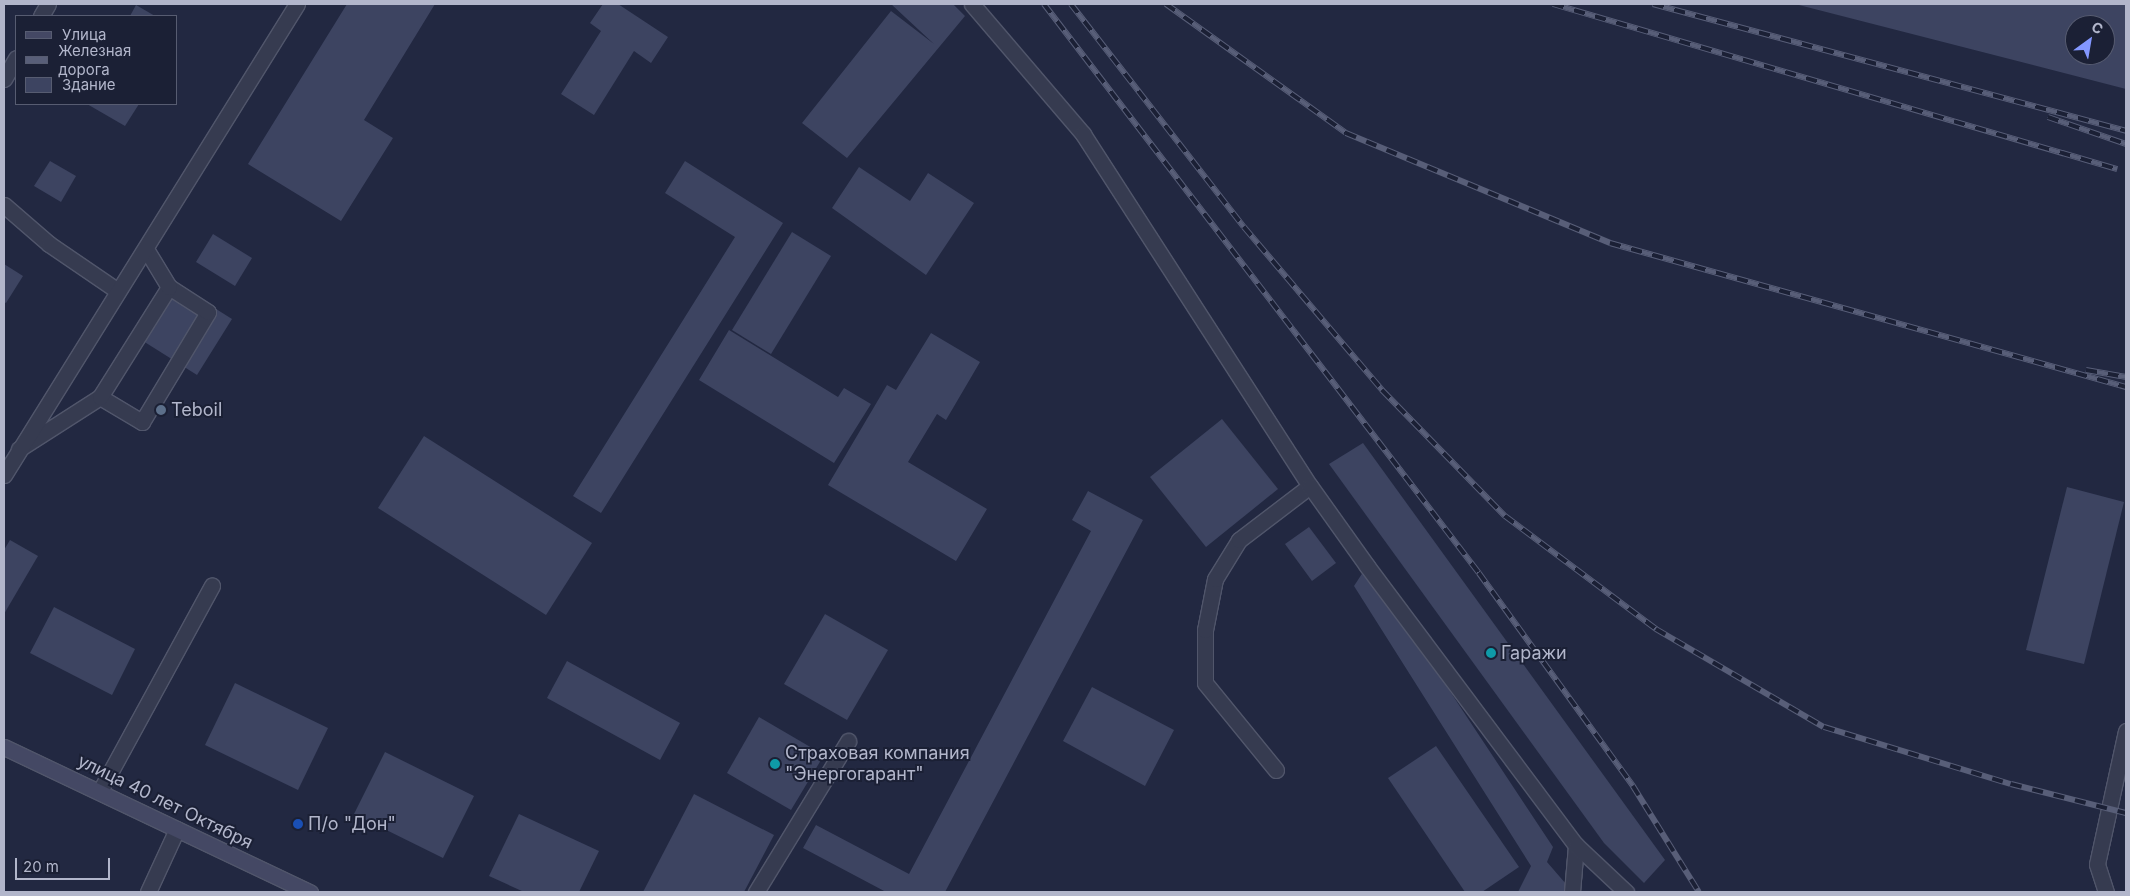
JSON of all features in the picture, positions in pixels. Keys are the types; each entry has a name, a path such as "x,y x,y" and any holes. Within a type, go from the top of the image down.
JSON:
{"main road":[{"name":"улица 40 лет Октября","path":"4,747 310,892"}],"street":[{"path":"42,15 48,4"},
{"path":"4,474 297,4"},
{"path":"972,4 1083,134 1310,486 1576,845 1626,892"},
{"path":"4,79 15,60"},
{"path":"4,204 49,244 118,291"},
{"path":"100,398 142,422 208,312 169,287 146,249"},
{"path":"19,449 100,398 169,287"},
{"path":"1276,770 1205,683 1205,630 1215,579 1239,540 1310,486"},
{"path":"100,791 212,586"},
{"path":"2106,892 2097,864 2126,731"},
{"path":"756,892 848,741"},
{"path":"148,892 177,829"},
{"path":"1572,892 1576,845"}],"building":[{"path":"347,4 435,4 364,120 393,138 341,221 248,164"},
{"path":"603,4 618,4 668,37 651,63 634,51 594,115 561,94 601,31 590,23"},
{"path":"891,4 953,4 965,16 847,158 802,123 891,11 934,44"},
{"path":"1795,4 2126,4 2126,89"},
{"path":"136,5 153,15 131,15"},
{"path":"89,105 138,105 125,126"},
{"path":"50,161 76,176 61,202 34,186"},
{"path":"685,161 783,223 601,513 573,496 735,237 665,193"},
{"path":"859,167 910,201 928,173 974,203 926,275 832,208"},
{"path":"792,232 831,256 771,354 732,330"},
{"path":"213,234 252,258 235,286 196,262"},
{"path":"4,264 23,276 6,303 4,302"},
{"path":"178,285 232,319 197,375 143,341"},
{"path":"729,330 838,397 844,388 871,404 834,463 699,380"},
{"path":"931,333 980,362 946,420 937,414 908,462 987,509 956,561 828,485 887,385 896,390"},
{"path":"1222,419 1278,489 1206,547 1150,477"},
{"path":"424,436 592,543 546,615 378,508"},
{"name":"Гаражи","path":"1363,443 1665,860 1644,883 1604,843 1329,464"},
{"path":"2067,487 2124,502 2084,664 2026,650"},
{"path":"1088,491 1143,520 945,892 886,892 803,848 816,825 909,874 1091,531 1072,520"},
{"path":"1309,527 1336,563 1312,581 1285,544"},
{"path":"10,540 38,556 4,614 4,550"},
{"path":"1367,566 1553,847 1547,862 1566,884 1565,892 1518,892 1531,866 1354,586"},
{"path":"54,607 135,649 112,695 30,653"},
{"path":"825,614 888,650 847,720 784,684"},
{"path":"567,661 680,723 660,760 547,698"},
{"path":"235,683 328,728 298,790 205,745"},
{"path":"1092,687 1174,730 1145,786 1063,741"},
{"name":"Страховая компания \"Энергогарант\"","path":"759,717 824,755 791,810 727,773"},
{"path":"1436,746 1519,867 1482,892 1465,892 1388,778"},
{"path":"385,752 474,796 443,858 354,814"},
{"path":"694,794 774,835 744,892 643,892"},
{"path":"519,814 599,851 579,892 524,892 489,876"}],"railway":[{"path":"1044,4 1479,573 1633,786 1699,892"},
{"path":"1071,4 1244,227 1382,390 1505,516 1656,629 1824,727 2011,784 2126,813"},
{"path":"1166,4 1346,133 1610,243 2126,387"},
{"path":"1553,4 2117,169"},
{"path":"1653,4 2126,131"},
{"path":"2048,117 2126,144"},
{"path":"2086,370 2126,377"}],"place":[{"name":"Teboil","path":"161,410"},
{"name":"Гаражи","path":"1491,653"},
{"name":"Страховая компания \"Энергогарант\"","path":"775,764"},
{"name":"П/о \"Дон\"","path":"298,824"}]}
